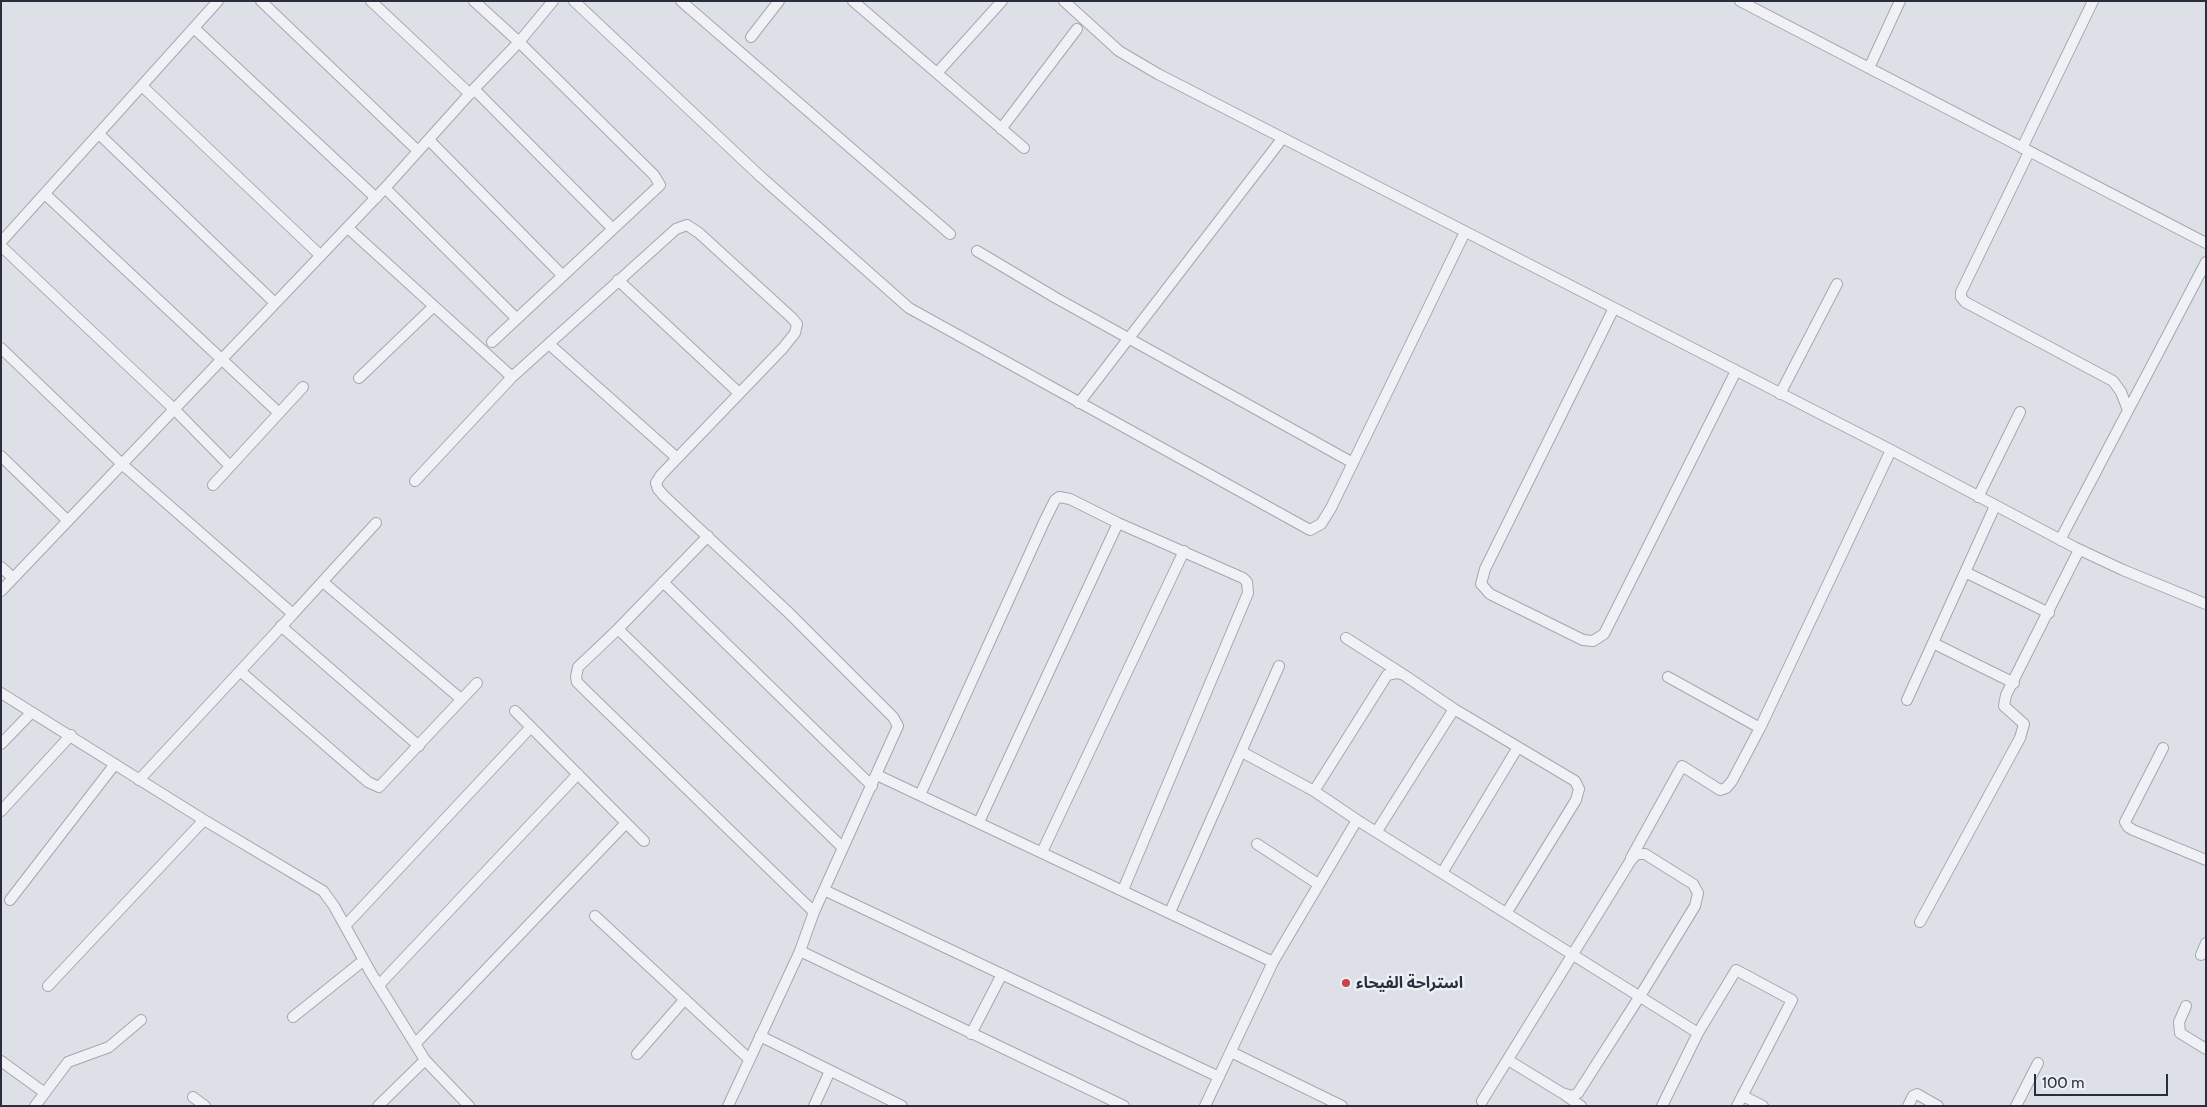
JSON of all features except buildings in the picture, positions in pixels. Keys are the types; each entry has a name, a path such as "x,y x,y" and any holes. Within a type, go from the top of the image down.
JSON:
{"street":[{"path":"218,1 1,244 174,409 230,466"},
{"path":"261,1 418,152"},
{"path":"371,1 472,91 613,229"},
{"path":"474,1 519,42 660,185 492,342"},
{"path":"1,591 123,465 275,302 348,228 519,42 553,1"},
{"path":"574,1 760,176 890,293 918,314 1310,530 1322,524 1466,232"},
{"path":"681,1 950,234"},
{"path":"751,37 780,1"},
{"path":"853,1 1024,148"},
{"path":"937,73 1002,1"},
{"path":"1064,1 1112,45 1134,61 1282,139 1891,450 2079,550 2206,604"},
{"path":"1740,1 2206,243"},
{"path":"1869,68 1900,1"},
{"path":"2093,1 1961,292 1961,297 1965,302 2113,381 2121,392 2128,410"},
{"path":"194,28 376,198"},
{"path":"1001,128 1077,29"},
{"path":"142,86 320,255"},
{"path":"99,134 275,302"},
{"path":"1079,403 1282,139"},
{"path":"429,140 563,276"},
{"path":"385,188 517,319"},
{"path":"45,194 279,412"},
{"path":"415,481 512,378 618,280 676,229 687,224 699,232 797,324 795,333 658,478 656,483 658,489 789,613 897,722 897,730 814,912 800,951 728,1106"},
{"path":"348,228 512,378"},
{"path":"977,251 1353,463"},
{"path":"2060,540 2206,262"},
{"path":"618,280 739,393"},
{"path":"1780,394 1837,284"},
{"path":"359,378 433,307"},
{"path":"1614,308 1485,569 1481,584 1490,594 1583,640 1593,641 1604,634 1736,371"},
{"path":"549,344 677,458"},
{"path":"1,348 123,465 293,614"},
{"path":"213,485 303,387"},
{"path":"1978,497 2020,412"},
{"path":"1482,1101 1626,866 1682,766 1720,790 1726,788 1743,762 1891,450"},
{"path":"1,456 68,521"},
{"path":"920,794 1055,500 1059,496 1065,496 1118,523 1243,578 1247,582 1248,593 1123,890"},
{"path":"1907,700 1995,506"},
{"path":"139,780 376,523"},
{"path":"979,822 1118,523"},
{"path":"708,536 618,630 578,667 576,672 577,682 814,912"},
{"path":"1920,922 2020,738 2024,724 2004,706 2006,695 2014,683 2079,550"},
{"path":"1042,852 1184,551"},
{"path":"1,567 13,578"},
{"path":"1965,572 2049,613"},
{"path":"323,582 461,700"},
{"path":"663,582 872,786"},
{"path":"282,626 419,746"},
{"path":"618,630 843,848"},
{"path":"1346,638 1454,709 1575,781 1578,789 1576,800 1507,912"},
{"path":"1933,643 2014,683"},
{"path":"1170,912 1279,666"},
{"path":"240,671 375,786 379,787 477,683"},
{"path":"1314,791 1387,675 1397,673 1404,675"},
{"path":"1668,677 1760,728"},
{"path":"1,693 71,735 139,780 322,891 332,902 364,960 425,1060 469,1106"},
{"path":"1377,832 1454,709"},
{"path":"516,711 644,841"},
{"path":"1,744 32,713"},
{"path":"346,926 531,726"},
{"path":"1,811 71,735"},
{"path":"1442,872 1518,747"},
{"path":"2163,748 2125,822 2133,830 2206,860"},
{"path":"1242,752 1314,791 1357,820 1507,912 1698,1034"},
{"path":"10,900 115,764"},
{"path":"379,985 578,774"},
{"path":"877,775 1273,962"},
{"path":"48,986 204,820"},
{"path":"1205,1106 1273,962 1357,820"},
{"path":"415,1044 626,823"},
{"path":"1258,844 1318,884"},
{"path":"1562,1093 1572,1096 1580,1091 1695,906 1698,894 1693,884 1645,854 1637,854 1626,866"},
{"path":"824,890 1219,1077"},
{"path":"595,916 749,1059"},
{"path":"2201,955 2206,943"},
{"path":"800,951 1124,1106"},
{"path":"293,1018 364,960"},
{"path":"1662,1106 1698,1034 1736,970 1792,1000 1738,1106"},
{"path":"971,1034 1002,974"},
{"path":"637,1054 684,999"},
{"path":"2186,1006 2179,1022 2180,1033 2206,1049"},
{"path":"35,1106 68,1062 108,1047 142,1020"},
{"path":"760,1036 902,1106"},
{"path":"1231,1052 1342,1106"},
{"path":"378,1106 425,1060"},
{"path":"1508,1060 1581,1106"},
{"path":"1,1061 44,1093"},
{"path":"2016,1106 2038,1063"},
{"path":"814,1106 830,1071"},
{"path":"1908,1106 1913,1096 1917,1094 1938,1106"},
{"path":"1743,1096 1763,1106"},
{"path":"193,1097 205,1106"}],"place":[{"name":"استراحة الفيحاء","path":"1346,983"}]}
